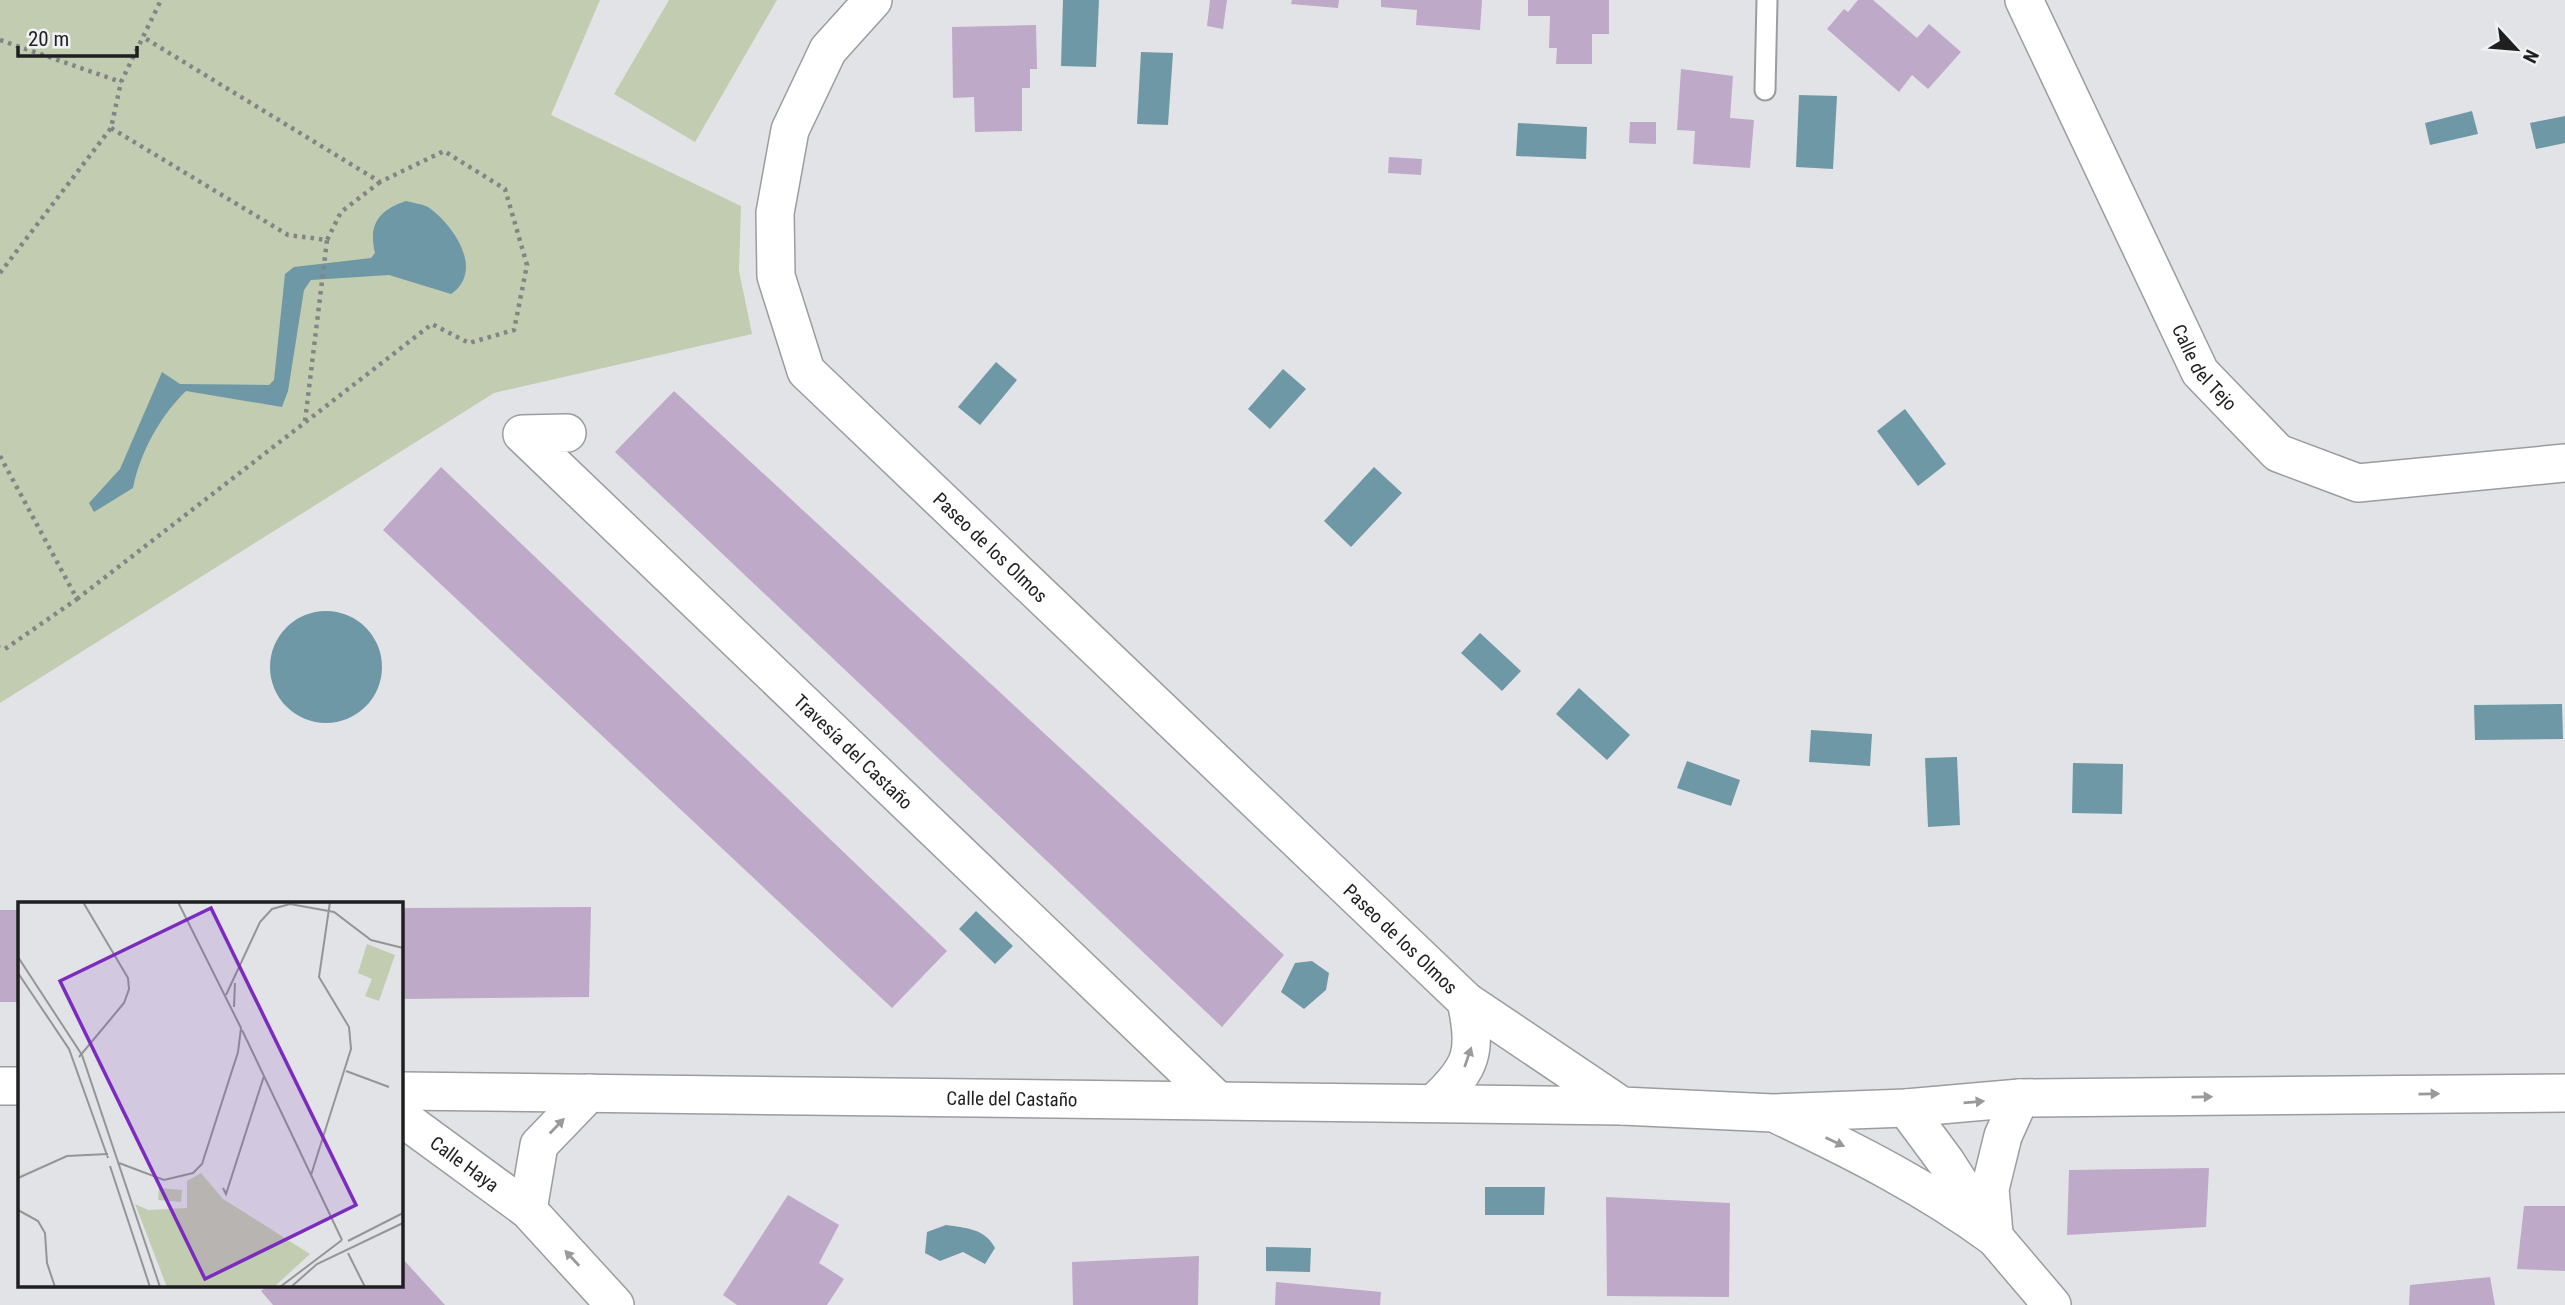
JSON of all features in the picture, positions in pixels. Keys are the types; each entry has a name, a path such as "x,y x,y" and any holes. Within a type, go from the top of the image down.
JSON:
{"street":[{"name":"Paseo de los Olmos","path":"873,0 828,50 790,130 775,213 776,276 806,371 1466,1001 1622,1106"},
{"name":"Calle del Tejo","path":"2024,0 2200,372 2278,453 2358,483 2565,463"},
{"name":"Travesía del Castaño","path":"567,433 522,433 1216,1099"},
{"name":"Paseo de los Olmos","path":"1435,1102 1455,1083 1468,1061 1474,1036 1466,1001"},
{"path":"0,1086 18,1086"},
{"name":"Calle del Castaño","path":"402,1091 1622,1106"},
{"path":"528,1210 539,1145 589,1093"},
{"path":"1622,1106 1773,1113 1906,1108 2020,1098 2565,1093"},
{"path":"1994,1237 1990,1189 2003,1136 2020,1098"},
{"path":"1906,1108 1947,1162 1994,1237 2052,1305"},
{"path":"1773,1113 1876,1161 1944,1200 1994,1237"},
{"name":"Calle Haya","path":"402,1118 528,1210 615,1305"}],"lane":[{"path":"1765,90 1767,0"}],"path":[{"path":"0,273 111,128 121,82 161,0"},
{"path":"143,37 380,182"},
{"path":"0,40 121,82"},
{"path":"111,128 288,234 327,240"},
{"path":"2,649 77,599 432,324 469,343 514,330 527,265 505,189 444,151 380,182 341,212 327,240 305,422"},
{"path":"0,456 77,599"}],"green space":[{"path":"0,0 600,0 551,115 741,206 739,271 752,334 494,393 0,703"},
{"path":"669,0 777,0 695,142 614,94"}],"water":[{"path":"1063,0 1099,0 1096,67 1061,66"},
{"path":"1141,52 1173,53 1168,125 1137,124"},
{"path":"1799,95 1837,96 1833,169 1796,167"},
{"path":"2472,111 2478,134 2430,145 2425,123"},
{"path":"2565,116 2565,143 2536,149 2530,123"},
{"path":"1518,123 1587,127 1586,159 1516,156"},
{"path":"406,201 428,207 456,236 466,261 465,273 461,284 451,294 389,275 311,280 304,290 288,391 282,407 186,391 152,436 133,488 94,512 89,503 120,469 162,372 180,384 269,385 274,380 285,274 294,267 371,258 375,253 373,234 378,220 389,209"},
{"path":"996,362 1017,380 980,425 958,407"},
{"path":"1283,369 1306,389 1270,429 1248,409"},
{"path":"1905,409 1946,464 1918,486 1877,431"},
{"path":"1374,467 1402,493 1351,547 1324,521"},
{"path":"326,611 347,615 366,627 378,646 382,667 378,688 366,707 347,719 326,723 305,719 286,707 274,688 270,667 274,646 286,627 305,615"},
{"path":"1480,633 1521,671 1502,691 1461,653"},
{"path":"1579,688 1630,735 1607,760 1556,714"},
{"path":"2562,704 2563,739 2475,740 2474,705"},
{"path":"1811,730 1872,734 1870,766 1809,762"},
{"path":"1957,757 1960,825 1928,827 1925,758"},
{"path":"1687,761 1740,780 1731,806 1677,788"},
{"path":"2073,763 2123,764 2122,814 2072,813"},
{"path":"976,911 1013,946 995,964 959,929"},
{"path":"1312,961 1329,973 1326,990 1304,1009 1281,992 1295,963"},
{"path":"1485,1187 1545,1187 1544,1215 1485,1215"},
{"path":"946,1225 974,1230 991,1241 995,1248 985,1264 963,1252 940,1261 925,1253 927,1232"},
{"path":"1266,1247 1311,1248 1310,1272 1266,1271"}],"building":[{"path":"1210,0 1227,0 1223,29 1207,26"},
{"path":"1292,0 1339,0 1338,8 1291,4"},
{"path":"1381,0 1482,0 1480,30 1416,25 1417,10 1381,7"},
{"path":"1528,0 1609,0 1609,34 1592,34 1592,64 1556,64 1557,48 1549,48 1550,16 1528,16"},
{"path":"1858,0 1873,0 1917,38 1929,24 1961,52 1928,89 1912,75 1899,92 1827,29 1844,9 1848,12"},
{"path":"1036,25 1037,69 1030,69 1030,88 1022,88 1022,131 975,132 974,97 953,98 952,27"},
{"path":"1681,69 1733,76 1730,118 1754,120 1750,168 1693,164 1695,131 1677,130"},
{"path":"1630,122 1656,122 1656,144 1629,143"},
{"path":"1389,157 1422,159 1421,175 1388,173"},
{"path":"674,391 1284,955 1222,1027 615,452"},
{"path":"441,467 947,951 892,1008 383,530"},
{"path":"591,907 589,997 402,999 402,908"},
{"path":"0,910 18,910 18,1002 0,1002"},
{"path":"2209,1168 2206,1227 2067,1235 2069,1170"},
{"path":"788,1195 839,1225 819,1263 844,1279 827,1305 737,1305 723,1295"},
{"path":"1606,1197 1730,1203 1729,1297 1607,1296"},
{"path":"2524,1206 2565,1206 2565,1271 2517,1269"},
{"path":"1199,1256 1198,1305 1073,1305 1072,1262"},
{"path":"402,1258 445,1305 273,1305 261,1291 265,1288 402,1288"},
{"path":"2490,1277 2495,1305 2409,1305 2410,1285"},
{"path":"1276,1282 1381,1292 1380,1305 1275,1305"}]}
